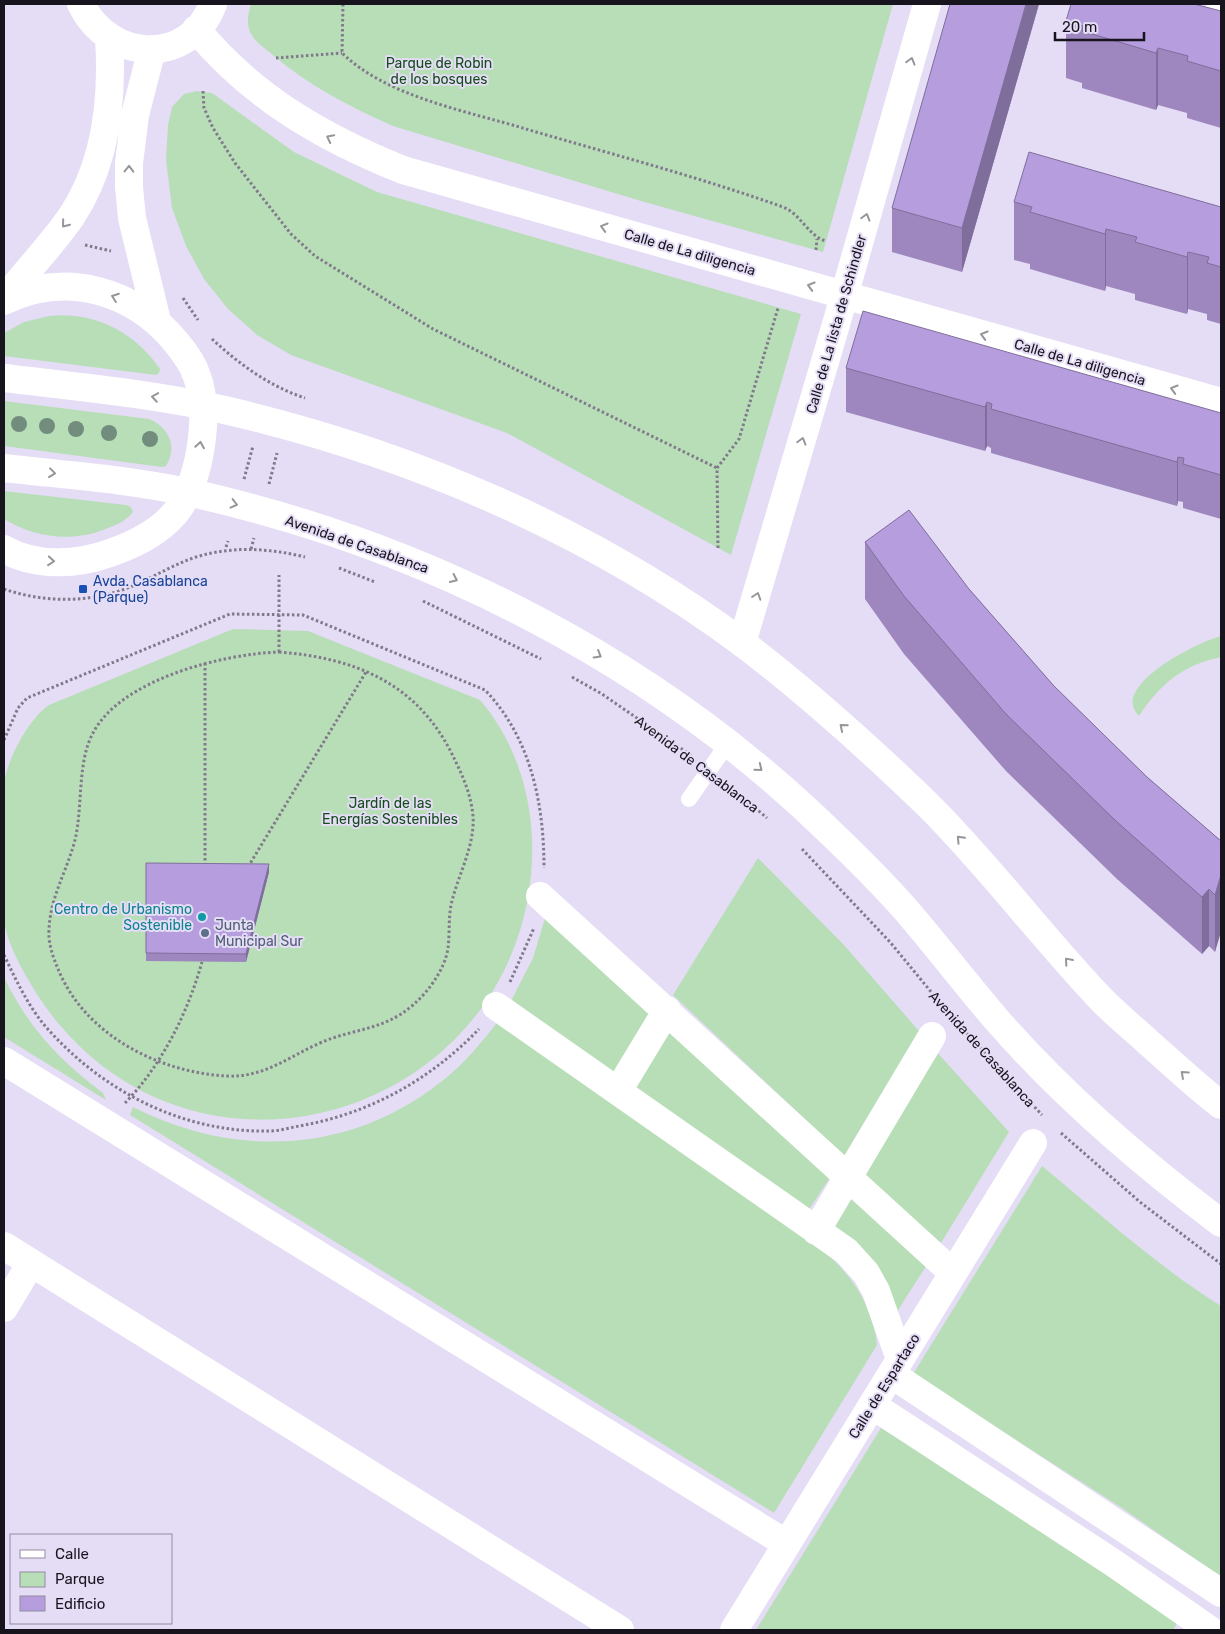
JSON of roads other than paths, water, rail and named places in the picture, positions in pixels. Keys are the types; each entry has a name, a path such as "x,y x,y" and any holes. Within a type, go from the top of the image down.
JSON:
{"street":[{"path":"80,4 96,28 109,38 129,47 152,49 176,43 196,29 205,19 213,4"},
{"name":"Calle de La lista de Schindler","path":"742,643 927,4"},
{"name":"Calle de La diligencia","path":"196,29 227,64 269,100 321,133 374,159 432,179 1221,402"},
{"path":"4,300 71,217 89,182 102,143 107,115 110,74 109,38"},
{"path":"152,49 135,115 129,163 129,187 132,218 157,321"},
{"path":"4,300 23,292 40,288 87,289 119,298 144,310 157,321 186,354 196,373 203,406 198,459 187,492 180,506 156,530 135,543 90,560 68,563 43,561 4,549"},
{"path":"4,378 104,390 203,406 285,425 349,444 473,490 523,512 632,570 742,643 866,747 932,809 1019,904 1102,1000 1221,1105"},
{"name":"Avenida de Casablanca","path":"4,468 131,483 187,492 318,528 384,550 447,576 529,616 602,657 728,743 774,780 834,835 905,908 998,1021 1109,1134 1221,1223"},
{"path":"540,896 953,1273"},
{"path":"496,1006 846,1251 866,1272 876,1291 896,1366 1221,1593"},
{"path":"618,1091 667,1010"},
{"path":"816,1231 932,1036"},
{"path":"4,1061 787,1544"},
{"name":"Calle de Espartaco","path":"734,1630 953,1273 1044,1135"},
{"path":"4,1246 620,1630"},
{"path":"4,1308 31,1263"},
{"path":"872,1405 1112,1562 1210,1630"}],"lane":[{"path":"689,799 728,743"}],"place":[{"name":"Avda. Casablanca (Parque)","path":"83,589"},
{"name":"Centro de Urbanismo Sostenible","path":"202,917"},
{"name":"Junta Municipal Sur","path":"205,933"}],"park label":[{"name":"Parque de Robin de los bosques","path":"439,72"},
{"name":"Jardín de las Energías Sostenibles","path":"390,812"}]}
